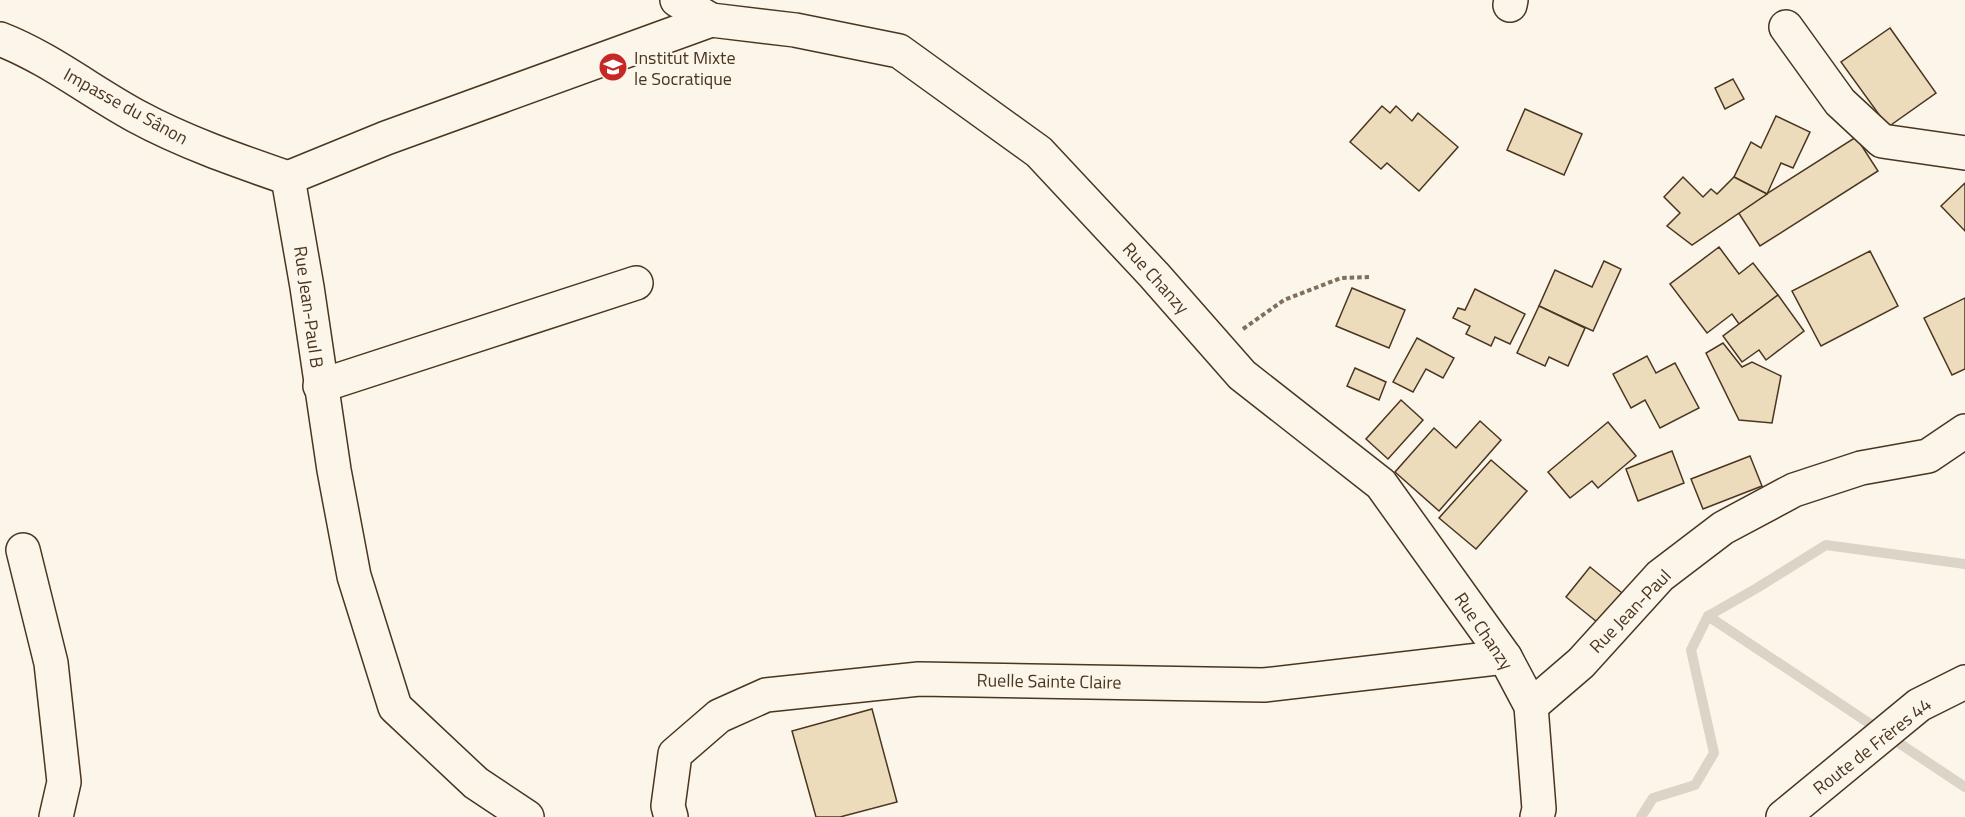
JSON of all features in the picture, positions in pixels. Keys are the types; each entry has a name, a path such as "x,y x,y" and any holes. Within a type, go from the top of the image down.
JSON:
{"street":[{"name":"Rue Chanzy","path":"677,0 711,20 795,30 898,51 1039,152 1242,375 1381,484 1504,657 1531,706"},
{"path":"288,178 386,138 711,20"},
{"path":"1786,27 1840,102 1882,141 1965,153"},
{"name":"Impasse du Sânon","path":"0,39 26,50 154,125 201,147 288,178"},
{"name":"Rue Jean-Paul B","path":"288,178 307,286 320,386 354,576 394,707 477,783 527,817"},
{"path":"320,386 636,283"},
{"name":"Rue Jean-Paul","path":"1531,706 1581,663 1660,576 1723,528 1794,490 1861,468 1928,456 1965,431"},
{"path":"23,550 51,663 64,782 56,817"},
{"name":"Ruelle Sainte Claire","path":"671,817 668,806 675,754 719,716 766,695 919,679 1264,686 1504,657"},
{"name":"Route de Frères 44","path":"1785,816 1919,705 1961,689"},
{"path":"1531,706 1539,809 1537,817"}],"path":[{"path":"1218,347 1284,300 1341,278 1369,277"}],"building":[{"path":"1890,28 1936,93 1888,127 1841,62"},
{"path":"1733,79 1744,99 1725,109 1715,88"},
{"path":"1382,106 1390,113 1396,106 1412,121 1418,113 1458,147 1419,191 1387,163 1381,169 1350,142"},
{"path":"1525,109 1582,134 1564,175 1507,150"},
{"path":"1776,116 1810,132 1793,168 1781,163 1767,194 1734,177 1751,142 1761,148"},
{"path":"1856,137 1878,171 1760,246 1738,212"},
{"path":"1683,177 1703,197 1711,189 1717,194 1734,177 1767,194 1692,245 1667,226 1680,213 1664,197"},
{"path":"1965,183 1965,231 1941,206"},
{"path":"1719,247 1739,274 1753,263 1778,295 1739,324 1732,314 1707,333 1670,284"},
{"path":"1870,251 1898,306 1821,346 1792,291"},
{"path":"1604,261 1621,269 1593,331 1539,306 1555,270 1592,287"},
{"path":"1352,288 1405,310 1389,348 1336,326"},
{"path":"1475,289 1525,314 1510,344 1495,337 1491,346 1466,334 1470,326 1453,318 1458,308 1465,310"},
{"path":"1778,295 1804,331 1766,360 1759,350 1742,362 1723,336"},
{"path":"1965,298 1965,369 1952,375 1924,318"},
{"path":"1539,306 1585,328 1568,366 1549,357 1545,366 1517,353"},
{"path":"1417,338 1454,358 1443,378 1426,369 1413,392 1393,382"},
{"path":"1723,343 1742,367 1752,362 1781,376 1772,423 1739,420 1706,353"},
{"path":"1647,356 1656,373 1675,363 1699,408 1660,428 1645,400 1631,408 1613,374"},
{"path":"1355,368 1386,382 1379,400 1347,386"},
{"path":"1401,400 1423,420 1388,459 1366,439"},
{"path":"1480,421 1501,440 1439,511 1395,472 1434,428 1456,448"},
{"path":"1608,422 1636,456 1598,488 1592,481 1570,498 1548,472"},
{"path":"1672,451 1684,483 1638,501 1626,469"},
{"path":"1750,456 1762,486 1703,509 1691,479"},
{"path":"1491,460 1527,491 1476,549 1439,518"},
{"path":"1590,567 1632,601 1607,630 1566,597"},
{"path":"872,709 897,802 840,817 816,817 792,731"}],"waterway":[{"path":"1641,817 1653,798 1695,785 1714,753 1691,650 1708,616 1826,545 1965,564"},
{"path":"1708,616 1965,787"}],"place":[{"name":"Institut Mixte le Socratique","path":"613,67"}]}
